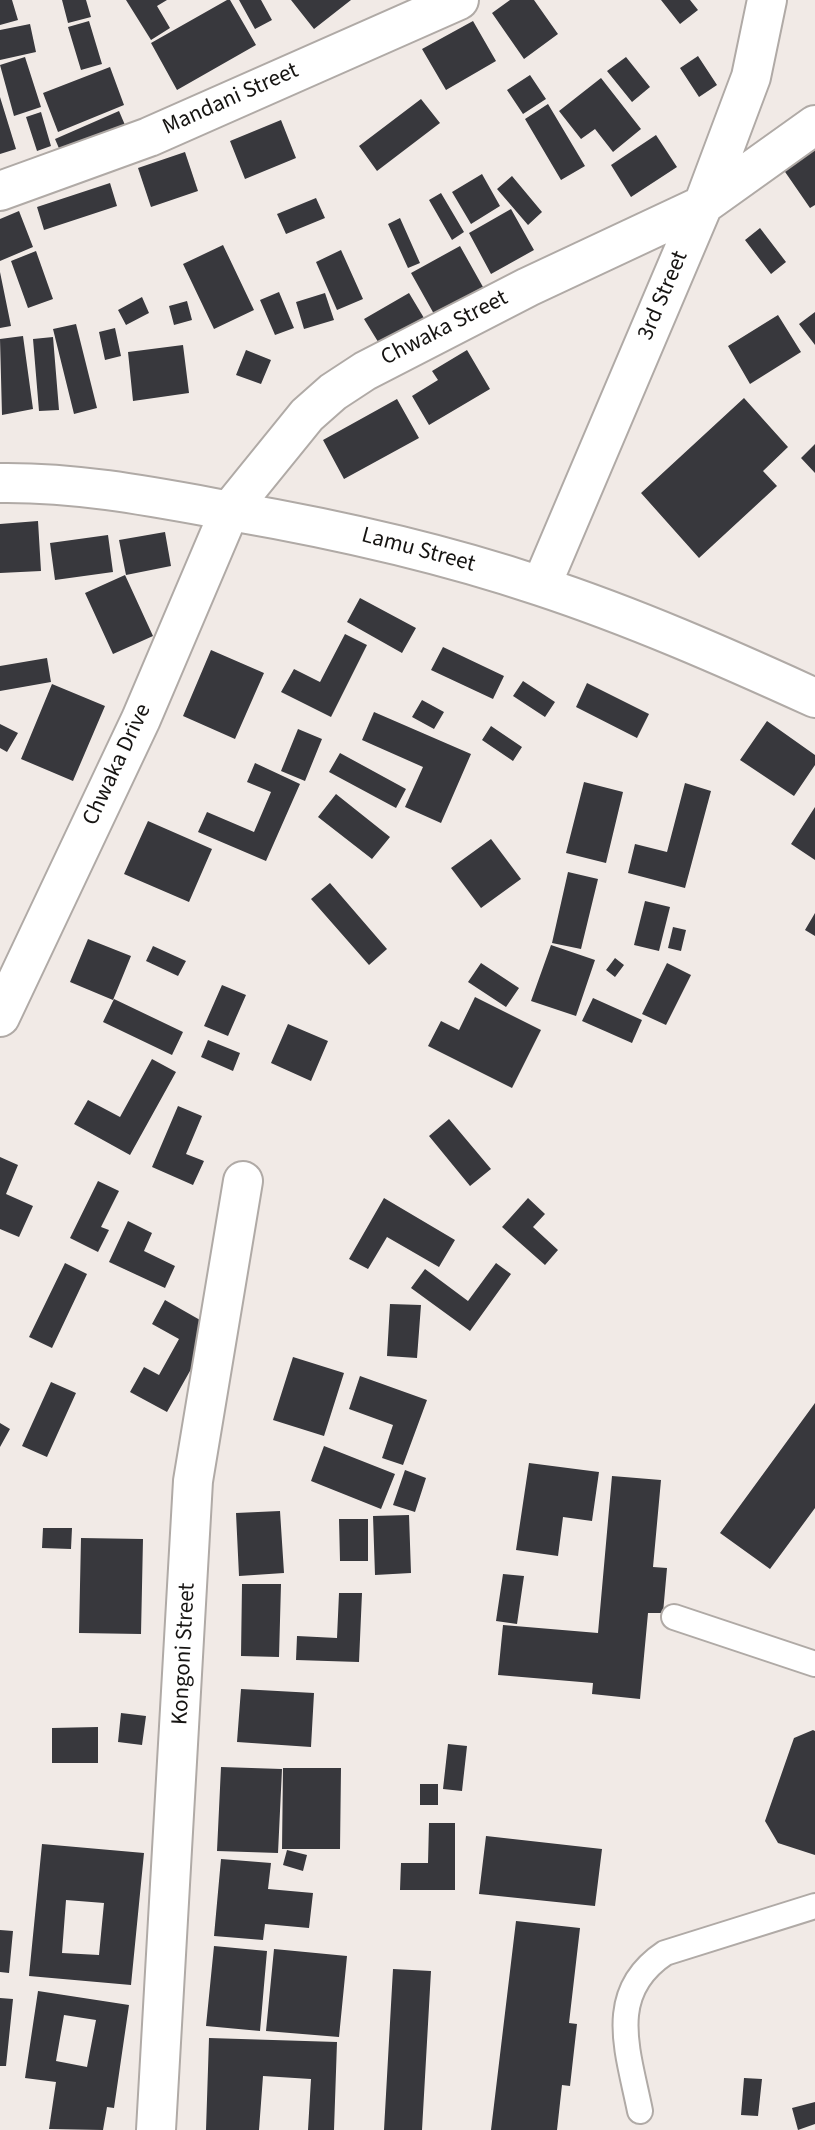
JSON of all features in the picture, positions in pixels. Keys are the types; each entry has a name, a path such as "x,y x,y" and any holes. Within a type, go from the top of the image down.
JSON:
{"street":[{"name":"Mandani Street","path":"0,191 149,136 459,0"},
{"name":"3rd Street","path":"541,586 703,205 751,77 767,0"},
{"name":"Chwaka Street","path":"230,510 307,415 333,392 365,370 528,287 703,205 815,125"},
{"name":"Lamu Street","path":"0,483 73,485 130,492 317,525 458,561 541,586 714,652 815,698"},
{"name":"Chwaka Drive","path":"0,1017 141,719 230,510"},
{"name":"Kongoni Street","path":"156,2130 193,1481 243,1181"}],"lane":[{"path":"674,1617 815,1664"},
{"path":"640,2110 625,2036 629,1989 644,1967 664,1953 815,1906"}],"building":[{"path":"0,0 12,0 18,20 0,25"},
{"path":"62,0 86,0 91,17 68,23"},
{"path":"126,0 167,0 157,6 170,28 151,40"},
{"path":"230,0 256,45 177,90 151,43"},
{"path":"239,0 261,0 272,20 255,29"},
{"path":"291,0 351,0 314,29"},
{"path":"510,0 534,0 558,34 524,59 492,13"},
{"path":"661,0 690,0 698,10 680,24"},
{"path":"89,21 102,64 81,70 68,27"},
{"path":"473,21 496,61 446,90 422,49"},
{"path":"30,24 36,52 0,60 0,30"},
{"path":"698,56 717,85 699,97 680,68"},
{"path":"25,57 41,107 14,116 0,65"},
{"path":"626,57 650,87 632,102 607,71"},
{"path":"110,67 124,105 58,132 43,93"},
{"path":"530,75 546,99 523,114 507,90"},
{"path":"601,78 641,129 613,152 595,129 581,139 559,111"},
{"path":"0,97 16,149 0,154"},
{"path":"421,99 440,123 377,171 359,146"},
{"path":"548,104 585,166 561,180 525,119"},
{"path":"119,111 125,125 61,153 55,139"},
{"path":"41,112 51,146 37,151 26,117"},
{"path":"281,120 296,158 245,179 230,141"},
{"path":"656,135 677,167 631,197 611,165"},
{"path":"815,142 815,205 810,208 781,166"},
{"path":"185,152 198,191 151,207 138,168"},
{"path":"482,174 500,206 471,224 452,192"},
{"path":"512,176 542,212 528,225 497,189"},
{"path":"110,183 117,206 44,230 37,207"},
{"path":"441,193 464,232 452,240 429,200"},
{"path":"316,198 325,218 286,234 277,214"},
{"path":"511,209 534,250 491,274 469,233"},
{"path":"19,211 33,247 0,261 0,219"},
{"path":"400,218 420,263 408,268 388,224"},
{"path":"760,228 786,262 771,274 745,240"},
{"path":"223,245 254,310 214,329 183,264"},
{"path":"460,246 483,287 434,314 411,273"},
{"path":"341,250 363,299 337,310 316,262"},
{"path":"36,251 53,299 28,308 11,261"},
{"path":"0,272 11,326 0,328"},
{"path":"279,292 294,328 275,335 260,300"},
{"path":"325,293 334,320 304,329 296,302"},
{"path":"409,293 424,318 380,345 364,319"},
{"path":"142,297 149,313 126,325 118,310"},
{"path":"187,301 192,320 174,325 169,306"},
{"path":"815,312 815,345 799,324"},
{"path":"778,315 801,352 750,384 728,346"},
{"path":"76,324 97,408 74,414 53,329"},
{"path":"115,328 121,356 105,360 99,332"},
{"path":"23,336 33,409 2,415 0,339"},
{"path":"53,337 59,410 39,411 33,339"},
{"path":"183,345 189,393 133,401 128,352"},
{"path":"246,350 271,360 261,384 236,375"},
{"path":"467,350 490,389 429,425 412,396 438,380 432,371"},
{"path":"744,398 788,447 763,471 777,486 699,558 641,493"},
{"path":"397,399 419,438 344,479 323,440"},
{"path":"815,444 815,473 801,458"},
{"path":"38,521 41,571 0,573 0,524"},
{"path":"165,532 171,566 126,575 119,540"},
{"path":"108,535 113,572 55,580 50,543"},
{"path":"125,575 153,636 113,654 85,593"},
{"path":"360,598 416,628 402,653 347,622"},
{"path":"345,634 367,645 331,717 281,692 294,669 320,682"},
{"path":"443,647 504,676 493,699 431,670"},
{"path":"211,650 264,673 235,739 183,716"},
{"path":"47,658 51,682 0,691 0,666"},
{"path":"523,681 555,702 545,717 513,696"},
{"path":"587,683 649,714 637,738 576,707"},
{"path":"52,684 105,706 73,781 21,759"},
{"path":"422,700 444,712 434,729 412,717"},
{"path":"374,712 471,754 441,823 405,807 423,767 362,740"},
{"path":"767,721 815,755 815,765 794,796 740,760"},
{"path":"0,724 18,733 7,752 0,748"},
{"path":"491,726 522,747 513,761 482,740"},
{"path":"298,729 322,739 305,781 281,771"},
{"path":"340,753 406,789 396,808 329,772"},
{"path":"255,763 300,784 266,861 198,832 207,812 254,832 271,792 247,782"},
{"path":"584,782 623,792 606,863 566,853"},
{"path":"685,783 711,791 685,888 628,873 635,844 667,852"},
{"path":"336,794 390,837 372,859 318,817"},
{"path":"815,807 815,860 791,844"},
{"path":"148,821 212,849 189,902 124,874"},
{"path":"491,839 521,879 481,908 451,868"},
{"path":"568,872 598,879 581,949 552,943"},
{"path":"330,883 387,949 369,965 311,899"},
{"path":"645,901 670,907 659,951 634,945"},
{"path":"815,913 815,936 805,930"},
{"path":"673,927 686,930 681,951 668,948"},
{"path":"88,939 131,956 113,1000 70,982"},
{"path":"551,945 595,960 576,1016 531,1001"},
{"path":"153,946 186,961 178,976 146,961"},
{"path":"615,958 624,965 615,977 606,970"},
{"path":"481,963 519,988 506,1007 468,982"},
{"path":"667,963 691,975 666,1025 642,1014"},
{"path":"222,985 246,995 228,1036 204,1026"},
{"path":"475,997 541,1030 512,1088 428,1046 441,1021 459,1030"},
{"path":"593,998 642,1020 632,1043 582,1021"},
{"path":"114,999 183,1032 172,1055 103,1022"},
{"path":"288,1024 328,1041 311,1081 271,1063"},
{"path":"208,1040 240,1053 233,1071 201,1057"},
{"path":"152,1059 176,1072 130,1155 74,1124 88,1100 120,1117"},
{"path":"178,1106 202,1116 186,1154 204,1161 193,1185 152,1167"},
{"path":"449,1119 491,1169 470,1186 429,1136"},
{"path":"0,1157 18,1165 6,1194 33,1206 19,1237 0,1229"},
{"path":"98,1181 119,1191 101,1227 109,1230 98,1252 70,1238"},
{"path":"384,1198 455,1240 439,1267 387,1237 368,1269 349,1259"},
{"path":"528,1198 545,1214 533,1227 558,1250 545,1265 502,1227"},
{"path":"128,1221 152,1233 144,1251 175,1266 165,1288 109,1262"},
{"path":"65,1263 87,1274 52,1348 29,1337"},
{"path":"496,1263 511,1274 470,1331 411,1288 425,1269 468,1301"},
{"path":"165,1300 214,1328 167,1412 130,1392 144,1367 159,1375 179,1339 152,1324"},
{"path":"390,1304 421,1305 417,1358 387,1356"},
{"path":"293,1357 344,1373 324,1436 273,1420"},
{"path":"360,1376 427,1400 403,1465 382,1458 393,1425 349,1409"},
{"path":"51,1382 76,1393 47,1457 22,1446"},
{"path":"815,1403 815,1508 770,1569 720,1533"},
{"path":"0,1423 10,1429 0,1447"},
{"path":"324,1446 395,1474 381,1509 311,1481"},
{"path":"529,1463 599,1472 592,1521 563,1517 558,1556 516,1550"},
{"path":"405,1470 426,1478 415,1512 393,1505"},
{"path":"612,1476 661,1480 653,1567 667,1568 663,1613 648,1613 640,1699 592,1694 593,1683 498,1675 503,1625 598,1633"},
{"path":"280,1511 284,1573 239,1576 236,1513"},
{"path":"409,1515 411,1573 375,1575 373,1516"},
{"path":"339,1519 368,1519 368,1561 340,1561"},
{"path":"43,1528 72,1528 71,1549 42,1548"},
{"path":"81,1538 143,1539 141,1634 79,1633"},
{"path":"503,1574 524,1576 517,1624 496,1621"},
{"path":"242,1584 281,1584 279,1657 241,1656"},
{"path":"339,1593 362,1593 359,1662 296,1660 297,1636 337,1638"},
{"path":"241,1689 314,1693 311,1747 237,1742"},
{"path":"121,1713 146,1716 142,1745 118,1742"},
{"path":"98,1727 98,1763 52,1763 52,1728"},
{"path":"813,1730 815,1855 778,1843 765,1821 794,1738"},
{"path":"448,1744 467,1746 462,1791 443,1789"},
{"path":"221,1767 282,1769 278,1853 217,1851"},
{"path":"283,1768 341,1768 340,1849 282,1849"},
{"path":"420,1784 438,1784 438,1805 420,1805"},
{"path":"429,1823 455,1823 455,1890 400,1890 401,1863 428,1863"},
{"path":"486,1836 602,1849 595,1906 479,1894"},
{"path":"42,1844 144,1853 131,1985 29,1976","holes":["66,1900 104,1903 99,1955 62,1953"]},
{"path":"287,1850 307,1855 303,1871 283,1865"},
{"path":"221,1859 271,1863 268,1889 313,1893 309,1928 265,1924 263,1940 214,1936"},
{"path":"516,1921 580,1928 569,2023 577,2024 570,2086 562,2085 557,2130 491,2130"},
{"path":"0,1930 13,1931 9,1973 0,1972"},
{"path":"214,1946 267,1951 260,2031 206,2026"},
{"path":"274,1949 347,1956 339,2037 266,2031"},
{"path":"393,1969 431,1971 422,2130 384,2130"},
{"path":"38,1991 129,2005 114,2108 107,2107 103,2130 49,2129 56,2082 25,2078","holes":["64,2015 96,2020 87,2067 56,2061"]},
{"path":"0,1998 13,1999 6,2066 0,2066"},
{"path":"209,2038 337,2042 334,2130 308,2130 311,2079 263,2076 259,2130 206,2130"},
{"path":"744,2078 762,2079 758,2116 741,2115"},
{"path":"815,2102 815,2124 798,2130 792,2108"}]}
